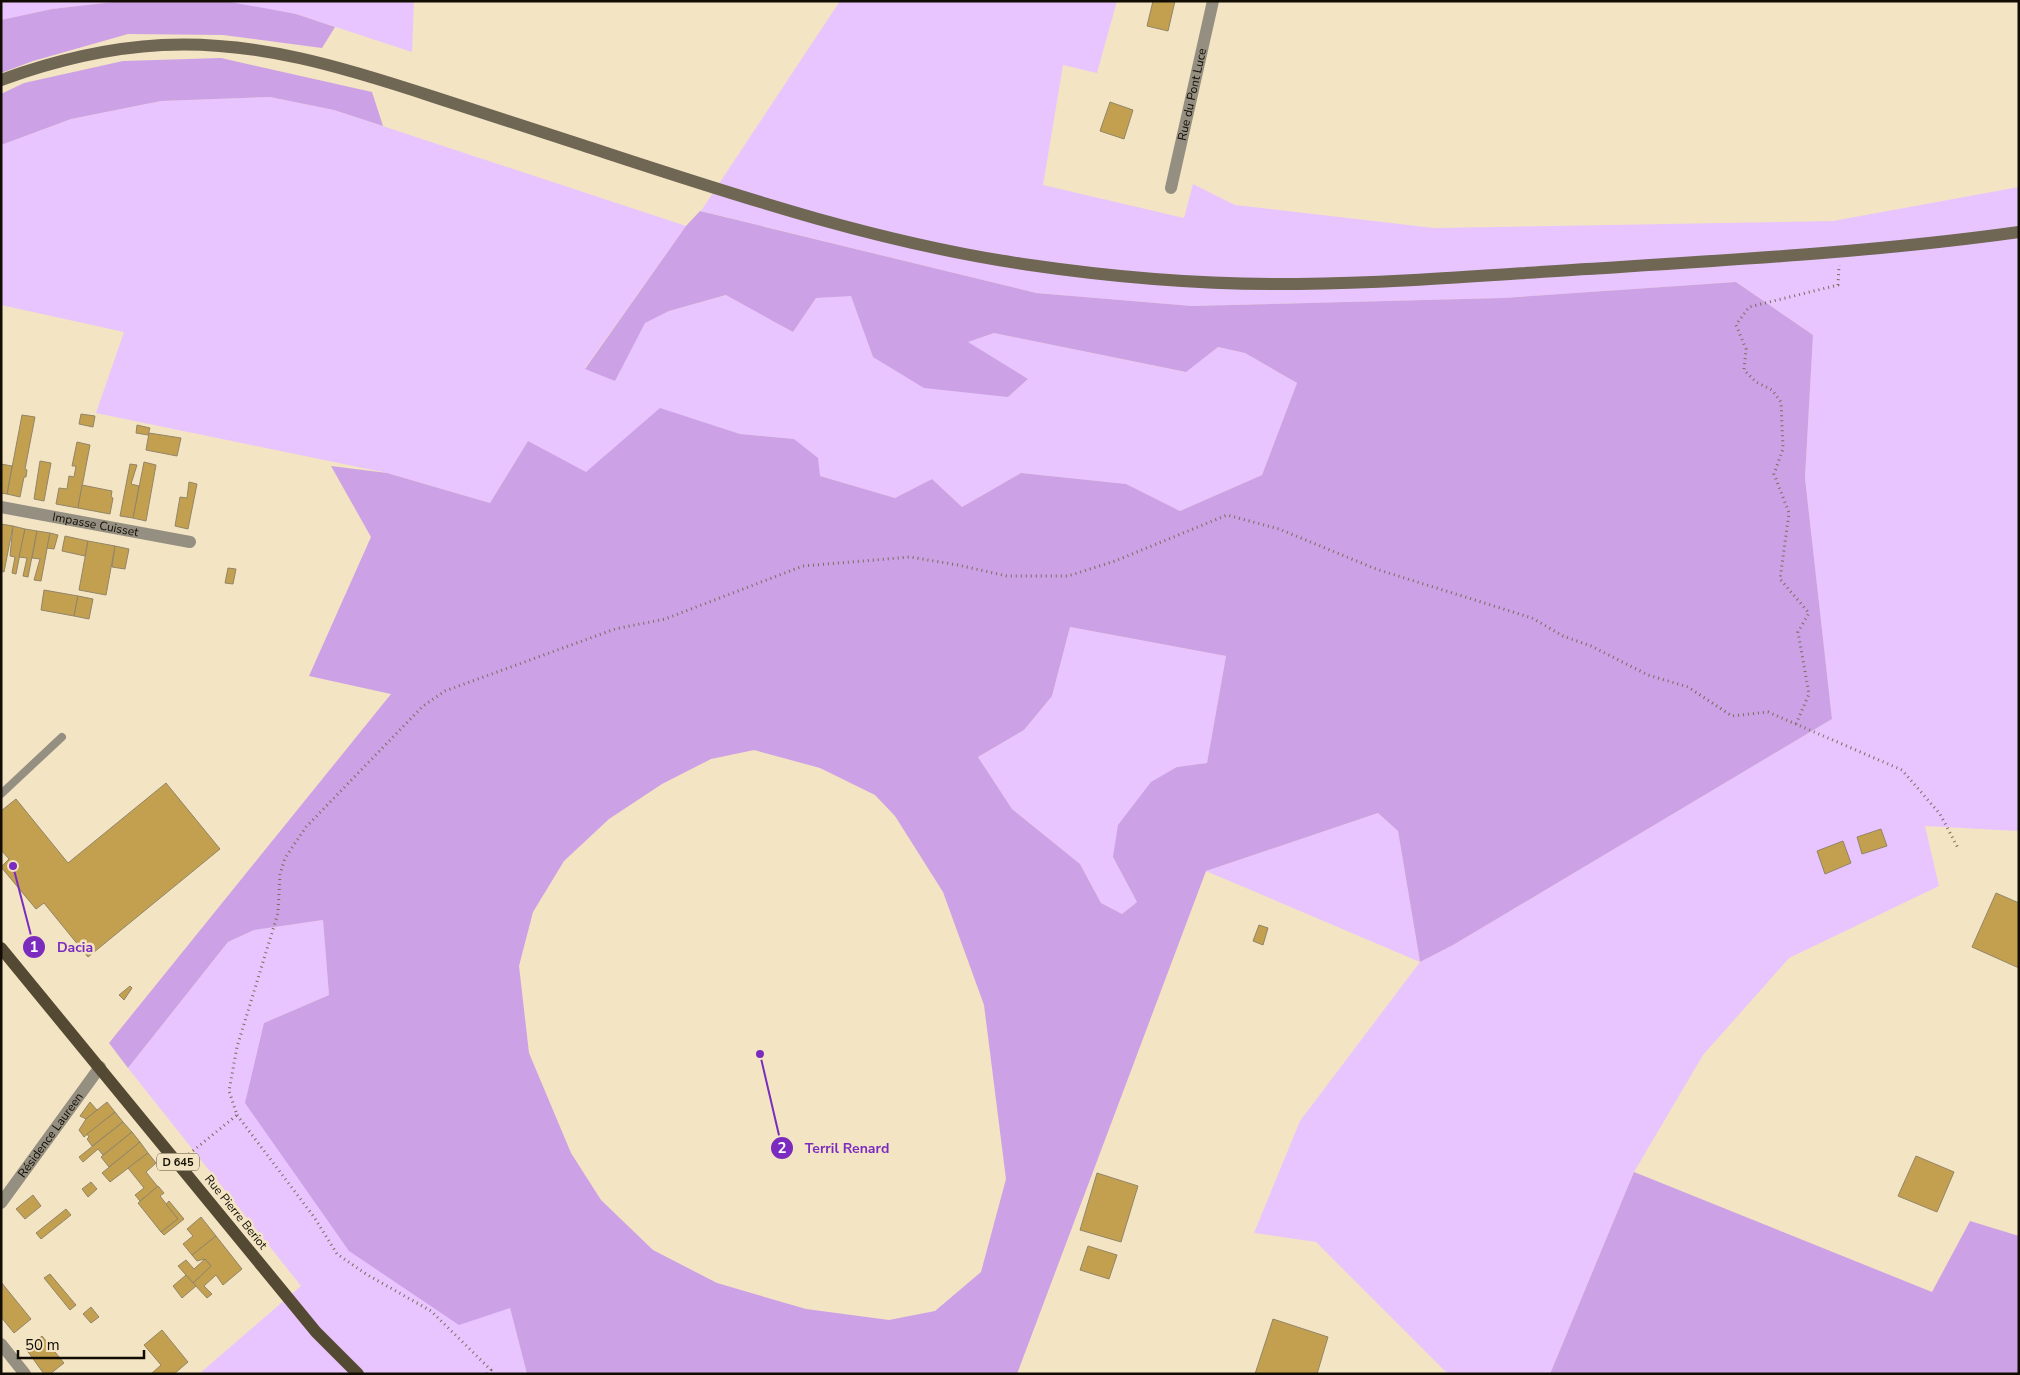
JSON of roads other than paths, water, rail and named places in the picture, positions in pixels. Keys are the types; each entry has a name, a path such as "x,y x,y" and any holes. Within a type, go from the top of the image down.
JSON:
{"main road":[{"path":"1,80 71,58 148,46 179,44 220,46 276,53 337,67 407,88 743,198 836,225 963,254 1045,268 1128,277 1291,284 1357,282 1840,253 2019,232"},
{"name":"Rue Pierre Beriot","path":"1,948 316,1332 358,1374"}],"street":[{"name":"Rue du Pont Luce","path":"1171,188 1213,1"},
{"name":"Impasse Cuisset","path":"1,507 190,542"},
{"name":"Résidence Laureen","path":"1,1203 100,1067"},
{"path":"1,1344 25,1374"}],"lane":[{"path":"1,794 62,736"}],"place":[{"name":"Dacia","path":"13,866"},
{"name":"Terril Renard","path":"760,1054"}]}
